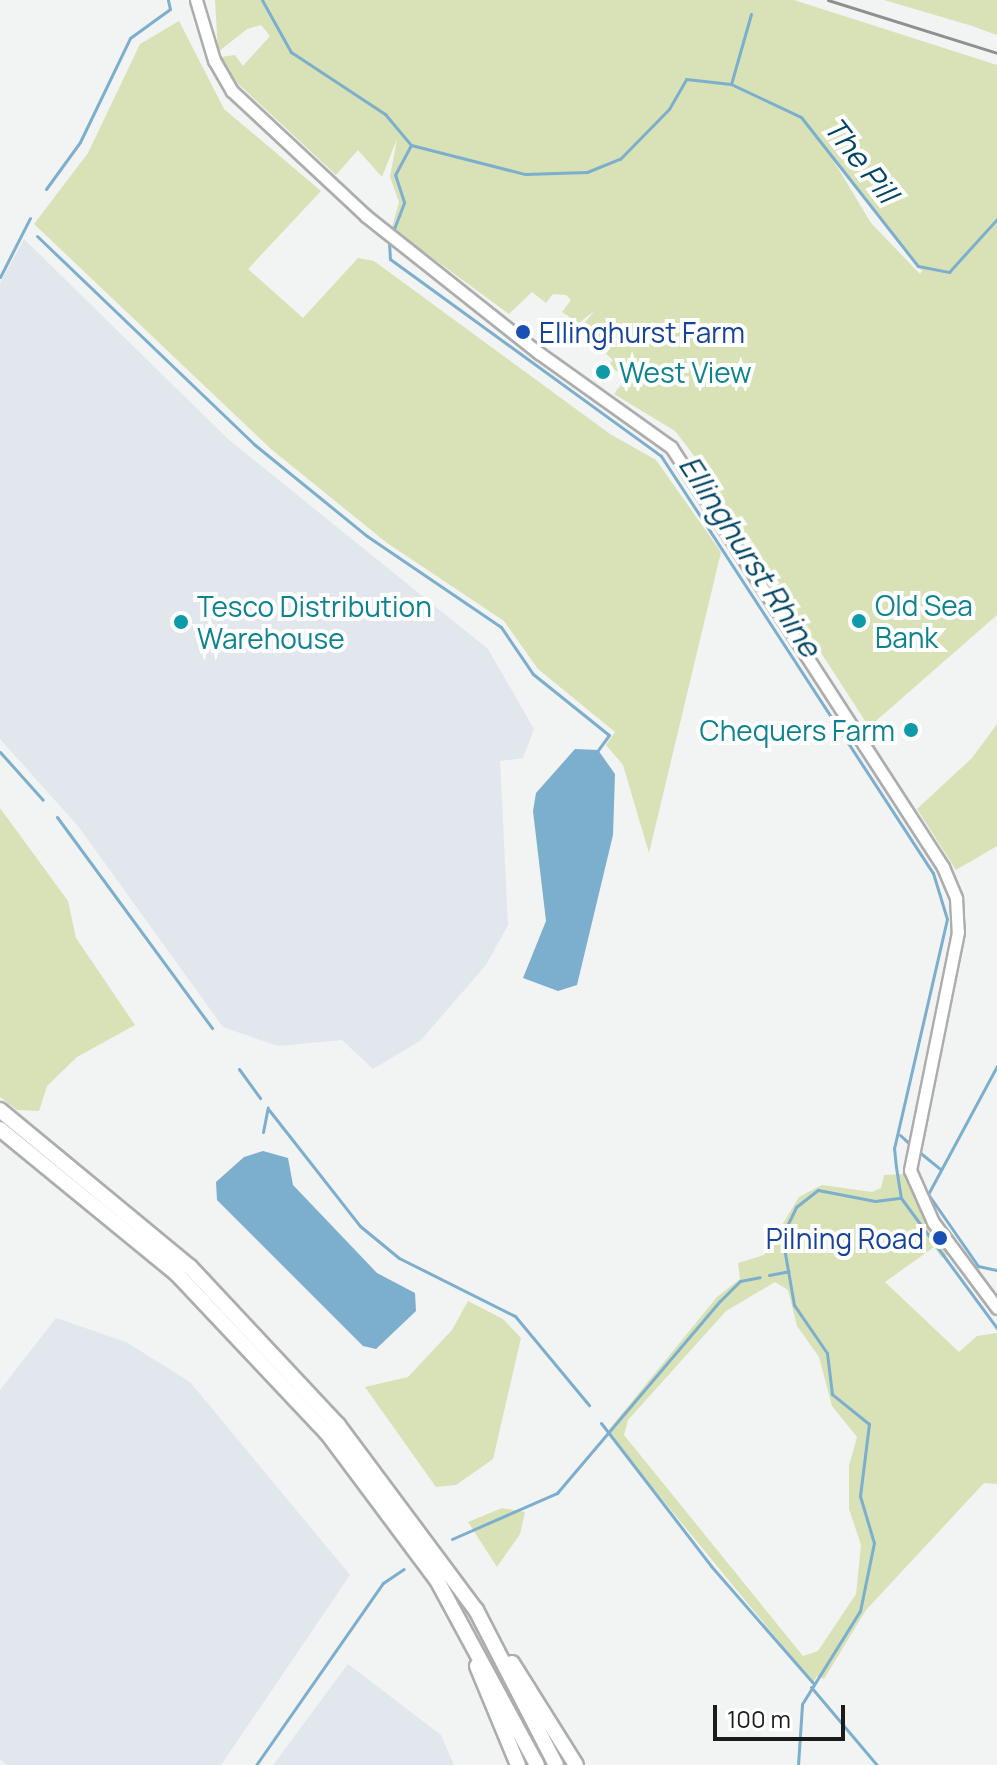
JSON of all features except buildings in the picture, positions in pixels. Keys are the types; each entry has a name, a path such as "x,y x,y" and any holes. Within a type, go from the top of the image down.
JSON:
{"highway":[{"path":"0,1110 96,1184 268,1345 407,1513 476,1610 576,1765"},
{"path":"0,1129 166,1264 251,1349 327,1433 437,1580 537,1765"},
{"path":"437,1580 518,1765"},
{"path":"476,1610 556,1765"}],"main road":[{"path":"196,0 214,60 232,91 392,237 671,447 943,867 956,898 958,932 911,1152 919,1197 997,1308"}],"shaded area":[{"path":"24,239 228,439 488,649 534,729 523,758 500,761 508,925 486,965 420,1041 373,1069 342,1040 278,1046 223,1027 78,826 0,739 0,283"},
{"path":"56,1318 126,1342 190,1382 350,1575 221,1765 7,1765 0,1759 0,1390"},
{"path":"348,1664 441,1735 454,1765 273,1765"}],"green space":[{"path":"215,0 794,0 997,65 997,615 869,727 692,453 675,431 614,394 626,378 608,365 613,360 606,354 617,339 609,333 596,342 580,329 594,311 579,323 562,312 571,300 566,295 553,294 546,303 532,292 509,314 392,227 399,202 390,177 397,139 382,177 358,150 336,175 232,78 221,57 235,55 243,66 270,36 261,25 247,29 218,52","holes":["830,155 922,271 920,274 871,223"]},
{"path":"884,0 997,0 997,35 969,25"},
{"path":"179,21 224,109 321,191 248,269 303,318 358,258 374,261 610,434 656,460 721,552 649,853 623,765 606,745 615,732 538,669 504,621 387,543 271,449 34,224 88,153 140,44"},
{"path":"997,724 997,846 956,870 917,809 972,758"},
{"path":"0,808 68,901 76,938 135,1025 77,1057 47,1086 39,1111 17,1110 0,1097"},
{"path":"905,1174 950,1253 942,1258 934,1247 885,1282 959,1352 977,1336 997,1333 997,1484 984,1483 866,1610 824,1679 817,1676 813,1683 607,1432 717,1297 740,1279 738,1263 764,1255 799,1197 822,1185 872,1192 881,1188 884,1175","holes":["775,1282 788,1290 797,1326 819,1357 832,1406 857,1437 849,1466 849,1509 861,1545 856,1594 818,1651 803,1656 624,1435 628,1420 726,1311"]},
{"path":"468,1301 503,1319 521,1338 493,1459 456,1485 436,1487 365,1387 408,1377 452,1330"},
{"path":"502,1508 525,1512 520,1534 497,1567 468,1522"}],"water":[{"path":"575,749 598,750 615,774 613,835 577,985 558,991 523,978 546,921 533,811 536,793"},
{"path":"263,1151 288,1158 293,1185 377,1273 415,1293 416,1311 376,1349 363,1346 217,1200 216,1182 244,1157"}],"waterway":[{"path":"46,189 80,142 130,38 170,9 168,0"},
{"path":"262,0 291,52 385,114 410,144"},
{"name":"The Pill","path":"751,14 731,84 801,117 918,266 949,272 997,219"},
{"name":"Ellinghurst Rhine","path":"392,234 404,202 395,175 411,145 525,174 587,172 620,159 669,109 686,79 731,84"},
{"path":"0,277 30,218"},
{"path":"37,236 255,445 367,536 501,627 533,674 609,735 598,750"},
{"name":"Ellinghurst Rhine","path":"389,241 390,259 661,456 933,873 947,919 894,1148 896,1167 901,1198 997,1328"},
{"path":"0,752 43,800"},
{"path":"57,817 212,1028"},
{"path":"997,1066 928,1194 978,1266 997,1270"},
{"path":"239,1069 260,1098"},
{"path":"263,1132 268,1107"},
{"path":"269,1110 360,1226 399,1258 515,1316 589,1405"},
{"path":"900,1135 912,1146"},
{"path":"918,1151 940,1169"},
{"path":"798,1765 802,1704 860,1611 874,1543 860,1496 869,1424 832,1394 827,1353 794,1305 782,1236 796,1207 818,1190 875,1201 901,1198"},
{"path":"769,1275 789,1271"},
{"path":"452,1539 557,1493 720,1301 740,1281 760,1277"},
{"path":"601,1423 711,1566 813,1683"},
{"path":"256,1765 383,1583 404,1569"},
{"path":"811,1687 877,1765"}],"railway":[{"path":"828,0 997,53"}],"place":[{"name":"Ellinghurst Farm","path":"523,332"},
{"name":"West View","path":"603,372"},
{"name":"Old Sea Bank","path":"859,621"},
{"name":"Tesco Distribution Warehouse","path":"181,622"},
{"name":"Chequers Farm","path":"911,730"},
{"name":"Pilning Road","path":"940,1238"}]}
